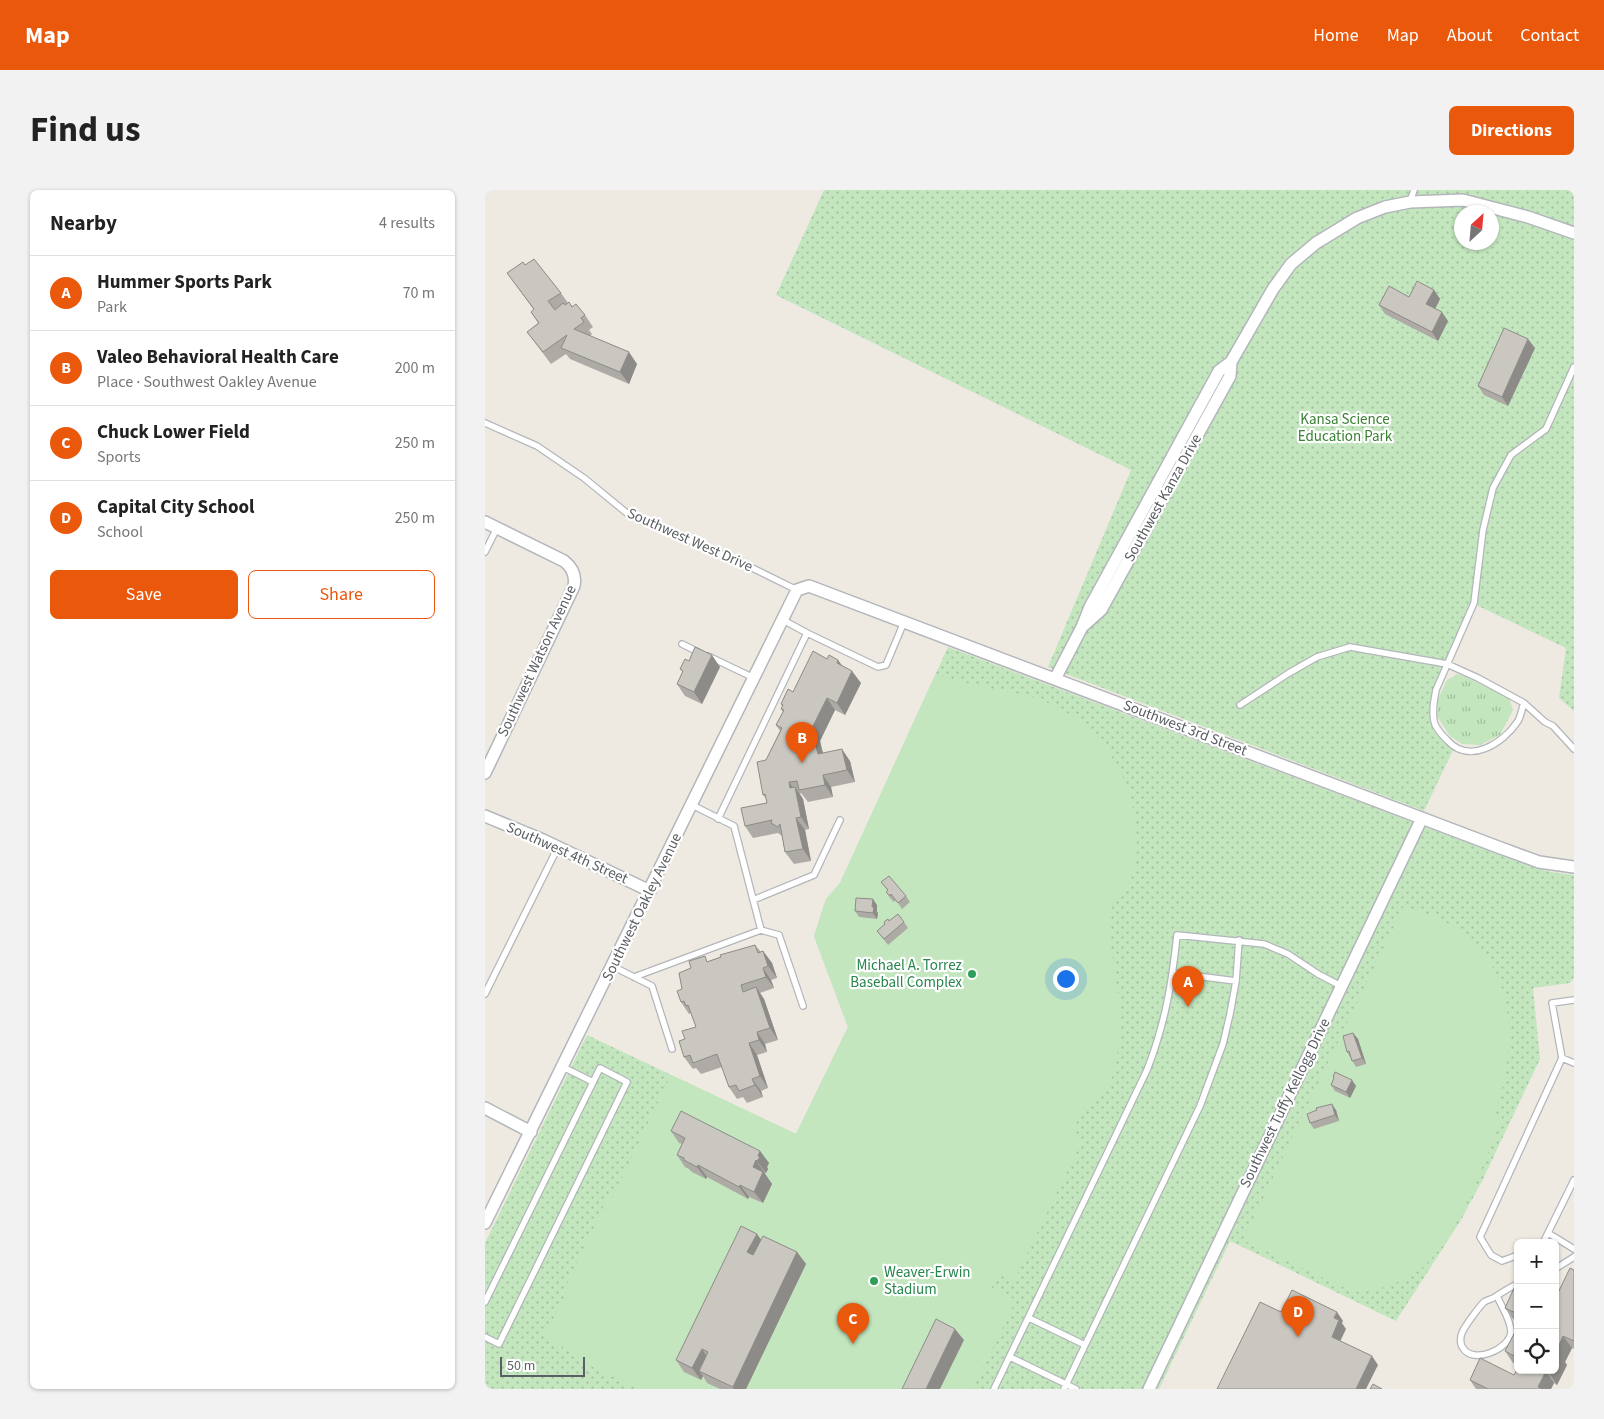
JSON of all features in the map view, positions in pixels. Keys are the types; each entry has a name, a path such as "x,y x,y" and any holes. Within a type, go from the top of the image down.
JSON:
{"street":[{"name":"Southwest Kanza Drive","path":"1055,679 1091,607 1219,371 1231,362 1273,289 1291,264 1316,243 1357,218 1385,207 1410,202 1463,200 1528,217 1574,233"},
{"path":"485,522 497,528"},
{"name":"Southwest Watson Avenue","path":"485,773 574,586 575,577 571,568 564,561 497,528"},
{"name":"Southwest 3rd Street","path":"797,590 809,586 1539,862 1574,867"},
{"name":"Southwest Oakley Avenue","path":"485,1223 797,590"},
{"name":"Southwest 4th Street","path":"485,816 558,847 650,891"},
{"name":"Southwest Tuffy Kellogg Drive","path":"1149,1389 1422,818"},
{"path":"485,1108 531,1132"}],"lane":[{"path":"1410,202 1415,190"},
{"path":"1524,703 1518,720 1497,744 1487,748 1466,751 1454,748 1434,723 1433,705 1436,690 1474,603 1483,530 1493,488 1511,455 1546,429 1574,368"},
{"name":"Southwest West Drive","path":"485,423 537,446 584,478 628,514 736,560 797,590"},
{"path":"485,552 497,528"},
{"path":"783,620 878,667 886,664 899,638 904,622"},
{"path":"718,819 807,633"},
{"path":"682,644 754,678"},
{"path":"1240,705 1317,657 1349,647 1447,664 1478,678 1524,703 1545,722 1553,726 1574,749"},
{"path":"692,805 734,826 761,930"},
{"path":"753,900 814,875 841,820"},
{"path":"485,994 558,847"},
{"path":"633,977 761,930 779,935 803,1006"},
{"path":"995,1389 1143,1078 1158,1041 1167,1010 1177,935 1265,944 1277,948 1341,986"},
{"path":"1065,1386 1200,1106 1223,1044 1236,981 1239,940"},
{"path":"612,966 652,986 672,1049"},
{"path":"1173,973 1236,981"},
{"path":"1514,1256 1502,1261 1491,1255 1480,1237 1562,1058 1552,1003 1574,1000"},
{"path":"1562,1058 1574,1064"},
{"path":"563,1067 593,1082"},
{"path":"485,1302 600,1068 627,1082 499,1344 485,1337"},
{"path":"1545,1239 1574,1180"},
{"path":"1548,1233 1574,1248"},
{"path":"1559,1266 1574,1257"},
{"path":"1497,1296 1511,1330 1509,1340 1504,1346 1482,1355 1475,1356 1470,1354 1463,1348 1462,1332 1485,1302 1514,1286"},
{"path":"1029,1318 1085,1345"},
{"path":"1010,1357 1065,1386 1077,1389"}],"green space":[{"name":"Kansa Science Education Park","path":"824,190 1574,190 1574,711 1559,698 1566,648 1474,604 1436,690 1434,723 1454,748 1424,811 1048,667 1131,470 776,295"},
{"path":"948,647 1529,866 1551,872 1574,875 1574,977 1570,983 1533,988 1540,1059 1482,1181 1461,1220 1396,1321 1230,1241 1159,1389 485,1389 485,1243 587,1035 796,1134 848,1027 814,936 826,899 840,883"},
{"path":"1457,674 1509,698 1513,710 1500,735 1480,745 1462,744 1450,736 1437,716 1438,699 1447,680"},
{"path":"935,675 1025,695 1060,709 1081,723 1100,740 1126,783 1133,808 1137,834 1136,861 1131,880 1113,906 1110,919 1109,936 1118,995 1120,1032 1110,1084 1104,1094 1087,1104 1080,1114 1076,1128 1079,1147 1014,1281 998,1274 991,1287 1016,1300 973,1389 638,1389 576,1359 566,1349 544,1338 567,1291 564,1290 609,1195 613,1197 671,1075 796,1134 848,1027 814,936 826,899 840,883"},
{"path":"1403,907 1439,919 1467,936 1487,959 1501,985 1508,1014 1509,1046 1504,1079 1495,1114 1502,1117 1479,1176 1459,1218 1435,1254 1422,1268 1400,1281 1373,1290 1351,1291 1243,1240"}],"building":[{"path":"534,259 561,293 548,301 555,310 563,303 565,305 569,302 572,307 576,304 585,315 581,318 584,322 574,329 629,352 620,372 561,348 567,335 543,352 527,332 539,323 531,312 534,309 507,273 523,262 525,265"},
{"path":"1417,281 1434,290 1426,304 1442,312 1432,332 1379,305 1389,286 1409,297"},
{"path":"1504,328 1528,339 1502,397 1478,386"},
{"path":"695,647 712,655 694,692 677,684 683,671 680,669 685,659 689,661"},
{"path":"813,651 827,659 829,655 838,660 837,663 852,671 837,703 827,698 811,730 818,754 842,749 847,770 823,775 825,785 799,790 797,781 789,782 790,788 795,787 801,817 796,818 803,849 785,852 780,824 778,827 771,823 772,820 745,826 741,808 767,803 765,794 763,795 757,762 766,760 782,728 776,725 784,710 781,709 783,705 781,704 788,689 793,692"},
{"path":"889,876 906,896 898,903 891,894 890,896 886,892 888,890 881,882"},
{"path":"856,898 873,899 873,913 855,911"},
{"path":"898,914 904,922 884,939 877,931 885,924 884,922 888,919 889,921"},
{"path":"755,945 758,953 763,951 768,966 763,968 766,977 741,985 743,992 756,987 770,1028 757,1032 759,1040 749,1043 760,1076 752,1079 755,1085 739,1091 736,1085 729,1087 717,1054 693,1063 690,1055 684,1057 679,1041 685,1039 682,1031 696,1027 688,1005 686,1006 684,1001 681,1002 677,991 682,989 679,973 691,968 689,961 705,956 707,962 721,957 720,955"},
{"path":"1353,1033 1362,1058 1352,1061 1349,1051 1347,1052 1343,1036"},
{"path":"1335,1072 1352,1080 1346,1092 1331,1085"},
{"path":"1332,1104 1335,1115 1310,1123 1307,1114 1317,1110 1316,1108"},
{"path":"681,1111 760,1151 758,1156 760,1157 756,1160 753,1167 763,1172 754,1192 740,1185 739,1187 698,1165 697,1167 677,1155 685,1138 671,1131"},
{"path":"741,1226 757,1234 747,1252 753,1255 763,1236 797,1252 733,1387 699,1371 708,1352 702,1349 692,1368 676,1360"},
{"path":"1570,1268 1574,1270 1574,1341 1563,1336 1559,1345 1559,1329 1559,1291"},
{"path":"1514,1288 1514,1312 1505,1308"},
{"path":"1292,1290 1337,1312 1334,1318 1339,1320 1332,1337 1372,1356 1356,1389 1217,1389 1260,1302 1281,1312"},
{"path":"936,1319 955,1329 926,1389 902,1389"},
{"path":"1514,1334 1514,1356 1505,1351"},
{"path":"1480,1358 1514,1375 1544,1374 1538,1387 1543,1389 1488,1389 1470,1380"},
{"path":"1373,1384 1382,1389 1370,1389"}],"place":[{"name":"Valeo Behavioral Health Care","path":"802,763"},
{"name":"Michael A. Torrez Baseball Complex","path":"972,974"},
{"name":"Hummer Sports Park","path":"1188,1007"},
{"name":"Weaver-Erwin Stadium","path":"874,1281"},
{"name":"Capital City School","path":"1298,1337"},
{"name":"Chuck Lower Field","path":"853,1344"}]}
